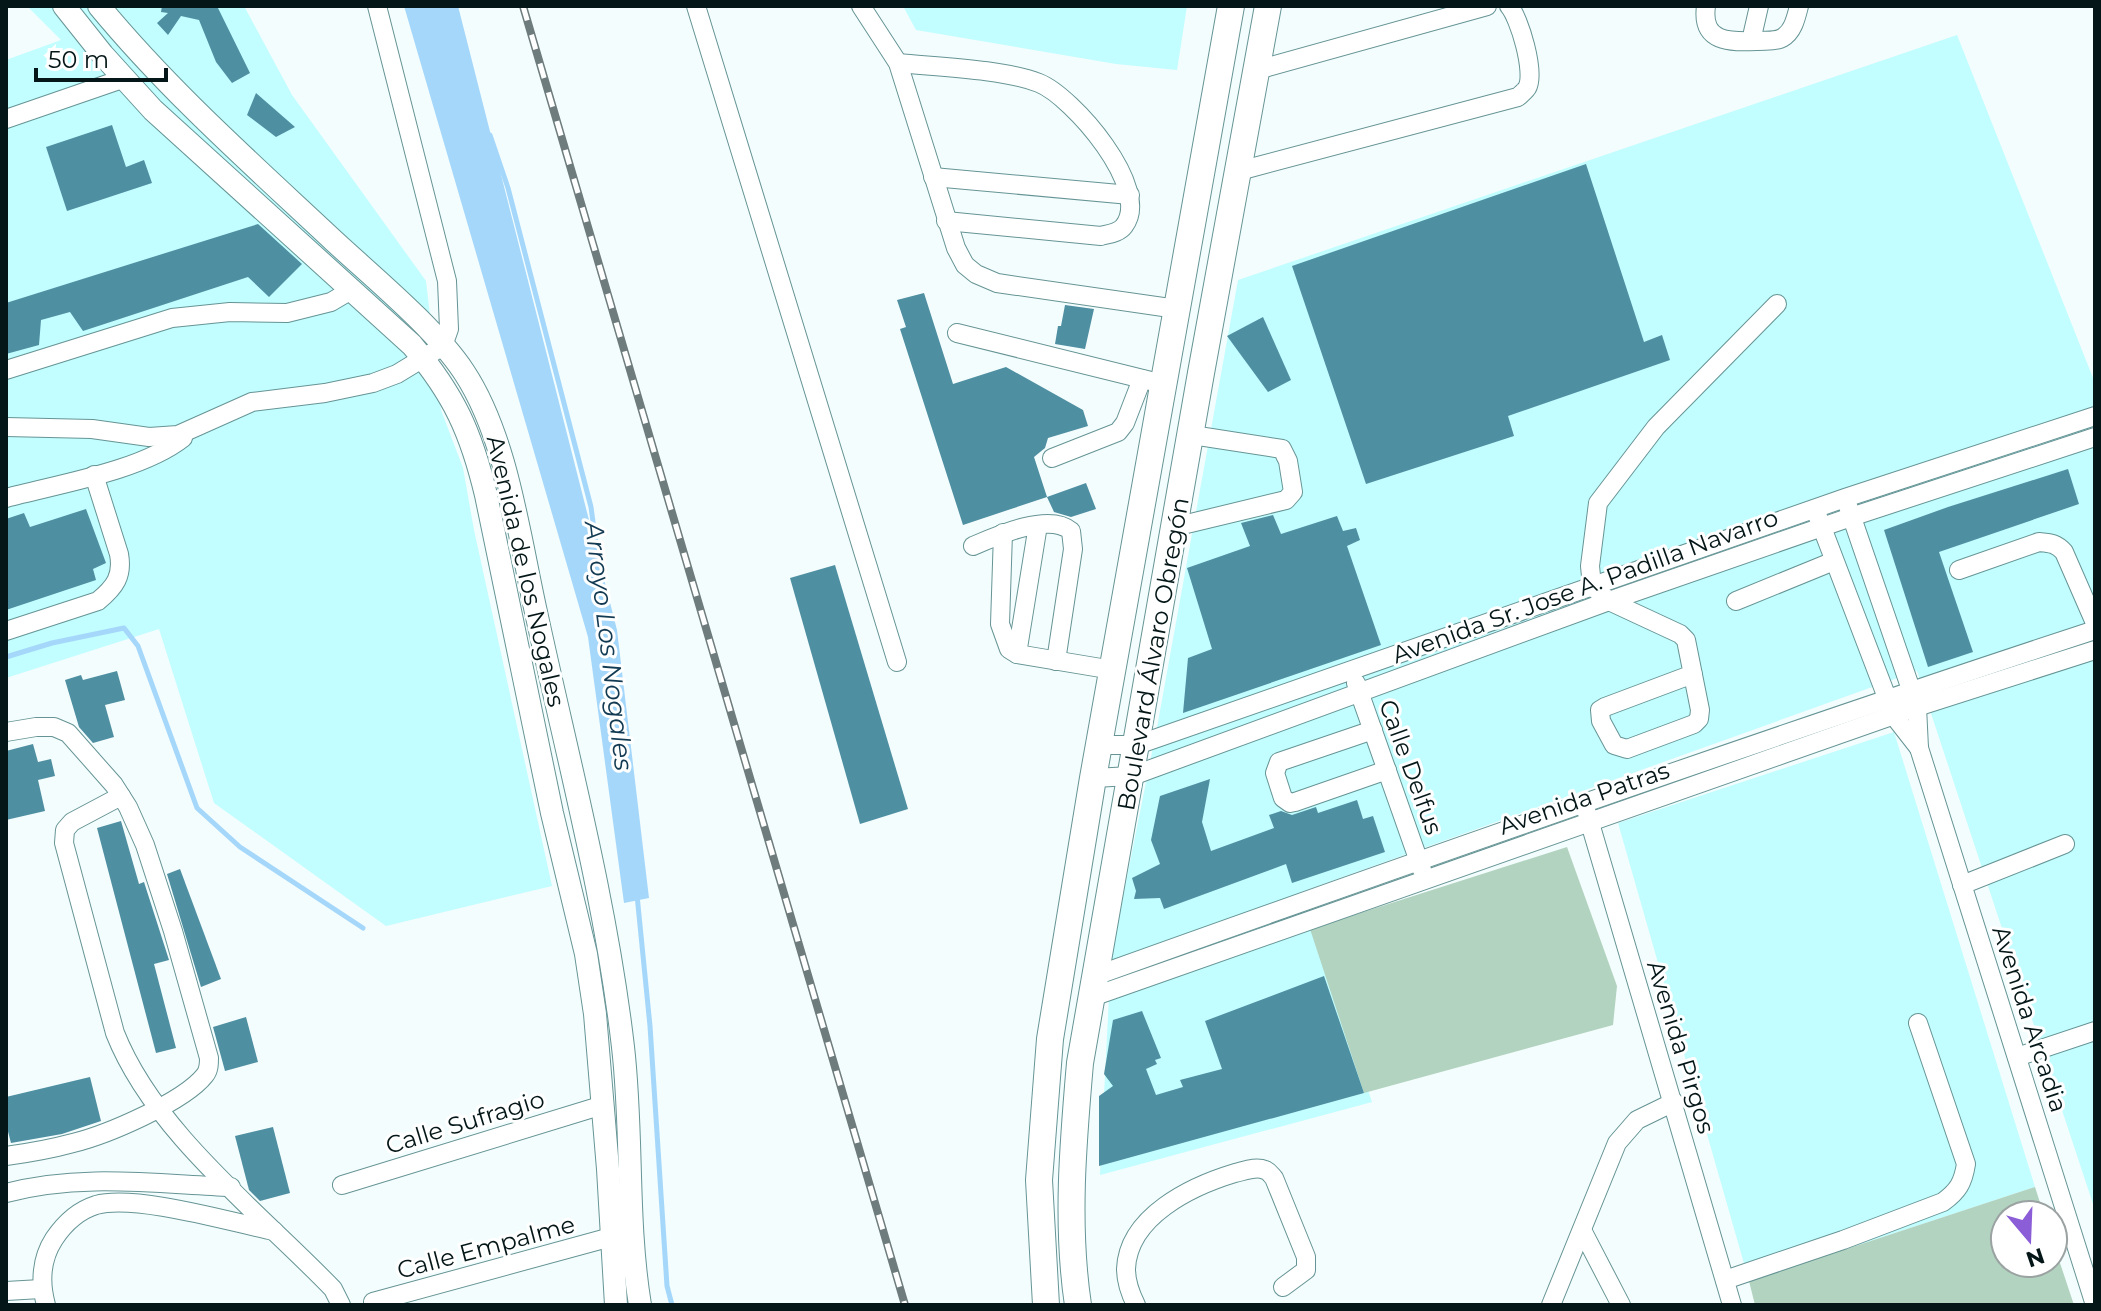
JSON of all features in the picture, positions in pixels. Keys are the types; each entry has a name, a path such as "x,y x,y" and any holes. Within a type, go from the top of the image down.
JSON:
{"highway":[{"name":"Boulevard Álvaro Obregón","path":"1046,1305 1039,1180 1050,1039 1141,513 1153,382 1175,319 1231,6"},
{"name":"Boulevard Álvaro Obregón","path":"1078,1305 1071,1211 1080,1063 1268,6"},
{"path":"1141,513 1155,479 1192,435 1175,384 1175,319"}],"main road":[{"name":"Avenida de los Nogales","path":"64,6 153,110 353,289 433,353 463,371 491,423 519,535 599,901 623,1048 632,1247 640,1305"},
{"name":"Avenida de los Nogales","path":"99,6 182,99 406,309 433,353 459,412 479,467 552,813 586,954 603,1105 616,1305"}],"street":[{"path":"6,498 94,475 153,454 232,409 252,402 325,393 373,383 397,374 433,353 449,329 447,281 377,6"},
{"path":"696,6 897,662"},
{"path":"861,6 898,63 946,221 965,265 976,274 997,283 1175,319"},
{"path":"1257,70 1487,6"},
{"path":"1239,171 1518,97 1527,88 1530,77 1519,20 1509,6"},
{"path":"1706,6 1705,13 1713,34 1732,42 1784,37 1795,23 1799,6"},
{"path":"1751,41 1759,6"},
{"path":"898,63 975,71 1040,83 1058,94 1099,139 1119,165 1130,195 1124,226 1101,236 946,221"},
{"path":"6,119 125,78"},
{"path":"933,177 1130,195"},
{"path":"6,370 172,318 230,312 287,313 331,302 353,289"},
{"path":"1693,674 1600,710 1601,721 1614,745 1627,749 1694,724 1699,719 1700,710 1689,648 1680,634 1609,601 1592,586 1590,576 1596,512 1604,494 1656,427 1777,304"},
{"path":"957,333 1153,382 1118,432 1052,458"},
{"name":"Avenida Sr. Jose A. Padilla Navarro","path":"1099,745 1137,745 1845,498 2095,416"},
{"path":"6,427 92,429 162,437 191,431"},
{"path":"1174,527 1286,500 1293,492 1288,461 1282,449 1192,435"},
{"name":"Avenida Sr. Jose A. Padilla Navarro","path":"1093,778 1132,776 1609,601 2095,437"},
{"path":"6,631 98,601 118,579 121,566 119,554 94,475"},
{"name":"Avenida Arcadia","path":"1845,498 1914,699 1919,748 2095,1305"},
{"name":"Avenida Arcadia","path":"1814,509 1890,707 1919,748"},
{"path":"973,546 1003,533 1038,525 1066,526 1071,531 1073,538 1056,661"},
{"path":"1017,654 1038,525"},
{"path":"1003,533 1000,624 1009,649 1017,654 1113,670"},
{"path":"1959,570 2039,542 2051,543 2064,552 2095,623"},
{"path":"1736,601 1834,561"},
{"name":"Avenida Patras","path":"1094,986 1426,880 1587,813 1914,699 2095,630"},
{"name":"Avenida Patras","path":"1914,699 2095,650"},
{"name":"Calle Delfus","path":"1351,670 1426,880"},
{"path":"6,732 54,727 68,733 100,766 121,796 145,845 209,1058 209,1067 204,1076 159,1109 74,1143 6,1156"},
{"path":"1373,730 1279,762 1275,773 1283,798 1290,803 1295,802 1387,770"},
{"path":"121,796 72,822 65,830 64,843 115,1033 124,1056 140,1085 174,1128 333,1289 341,1305"},
{"name":"Avenida Patras","path":"1094,986 1419,860 1587,813"},
{"name":"Avenida Pirgos","path":"1587,813 1732,1305"},
{"path":"1962,885 2065,844"},
{"path":"1725,1280 1943,1202 1957,1191 1966,1164 1918,1023"},
{"path":"2017,1057 2095,1031"},
{"path":"1551,1305 1617,1143 1637,1120 1674,1102"},
{"name":"Calle Sufragio","path":"342,1185 603,1105"},
{"path":"1136,1305 1126,1271 1129,1253 1139,1232 1182,1194 1251,1169 1264,1169 1274,1178 1306,1257 1306,1270 1283,1287"},
{"path":"6,1193 60,1182 93,1180 231,1187"},
{"path":"6,1291 44,1297 43,1267 49,1247 63,1225 82,1211 97,1205 120,1203 161,1207 274,1231"},
{"path":"1582,1230 1621,1305"},
{"name":"Calle Empalme","path":"373,1302 611,1237"}],"shaded area":[{"path":"27,6 244,6 292,95 426,281 441,410 463,468 552,886 386,926 214,803 159,629 6,678 6,60 61,40"},
{"path":"903,6 1187,6 1177,70 1116,64 916,30"},
{"path":"1957,35 2095,383 2095,1210 1917,671 1301,892 1372,1102 1100,1175 1111,957 1158,722 1238,280"},
{"path":"1894,732 2035,1187 1989,1199 1989,1202 1749,1281 1618,823"}],"green space":[{"path":"1567,847 1617,986 1613,1025 1364,1093 1310,929"},
{"path":"2035,1187 2039,1199 1998,1199"},
{"path":"1989,1202 1989,1279 2065,1279 2074,1305 1755,1305 1749,1281"}],"water":[{"name":"Arroyo Los Nogales","path":"404,6 458,6 617,630 649,898 624,903 588,637"}],"building":[{"path":"162,6 217,6 250,73 232,83 216,62 199,20 181,16 168,35 157,23 168,13 161,12"},
{"path":"256,93 295,127 276,137 247,115"},
{"path":"112,125 126,167 144,160 152,183 67,211 46,147"},
{"path":"1586,164 1644,342 1662,335 1670,360 1508,416 1514,436 1366,484 1292,266"},
{"path":"258,224 302,264 269,297 248,277 83,331 70,312 41,320 39,345 6,354 6,303"},
{"path":"924,293 953,384 1006,367 1083,410 1088,426 1048,438 1045,448 1034,457 1047,497 963,525 900,329 906,327 897,300"},
{"path":"1065,305 1094,309 1085,349 1055,344"},
{"path":"1263,317 1291,380 1268,392 1227,336"},
{"path":"2068,469 2079,504 1939,552 1973,652 1928,667 1884,530"},
{"path":"1086,483 1096,509 1071,517 1054,512 1047,497"},
{"path":"86,509 106,563 93,569 96,580 6,610 6,519 24,513 30,527"},
{"path":"1273,515 1281,534 1337,516 1343,531 1356,528 1360,540 1347,546 1381,645 1183,713 1188,658 1212,649 1187,568 1250,546 1241,523"},
{"path":"835,565 908,809 860,824 790,578"},
{"path":"117,671 125,700 105,705 114,737 93,743 79,727 65,680 81,675 83,680"},
{"path":"33,744 38,762 51,759 55,776 38,780 45,811 6,820 6,751"},
{"path":"1210,779 1202,822 1211,851 1274,828 1269,815 1281,811 1292,815 1316,807 1318,813 1357,800 1363,819 1373,816 1385,852 1292,883 1286,864 1164,909 1160,898 1134,899 1136,891 1132,878 1160,864 1151,840 1160,796"},
{"path":"121,821 139,884 144,882 169,960 154,964 176,1048 156,1053 97,828"},
{"path":"180,869 221,979 201,987 167,874"},
{"path":"1324,976 1364,1093 1099,1166 1099,1096 1113,1086 1104,1074 1113,1020 1142,1011 1161,1058 1155,1060 1157,1064 1146,1069 1156,1095 1183,1087 1180,1080 1222,1069 1205,1021"},
{"path":"246,1017 258,1062 225,1071 213,1027"},
{"path":"90,1077 101,1121 62,1134 11,1143 6,1124 6,1097"},
{"path":"273,1127 290,1193 260,1201 249,1190 235,1136"}],"waterway":[{"name":"Arroyo Los Nogales","path":"490,135 508,188 591,507 598,559"},
{"path":"6,657 52,643 124,628 138,646 197,808 240,847 363,928"},
{"name":"Arroyo Los Nogales","path":"637,895 650,1026 667,1286 672,1305"}],"railway":[{"path":"523,6 905,1305"}]}
